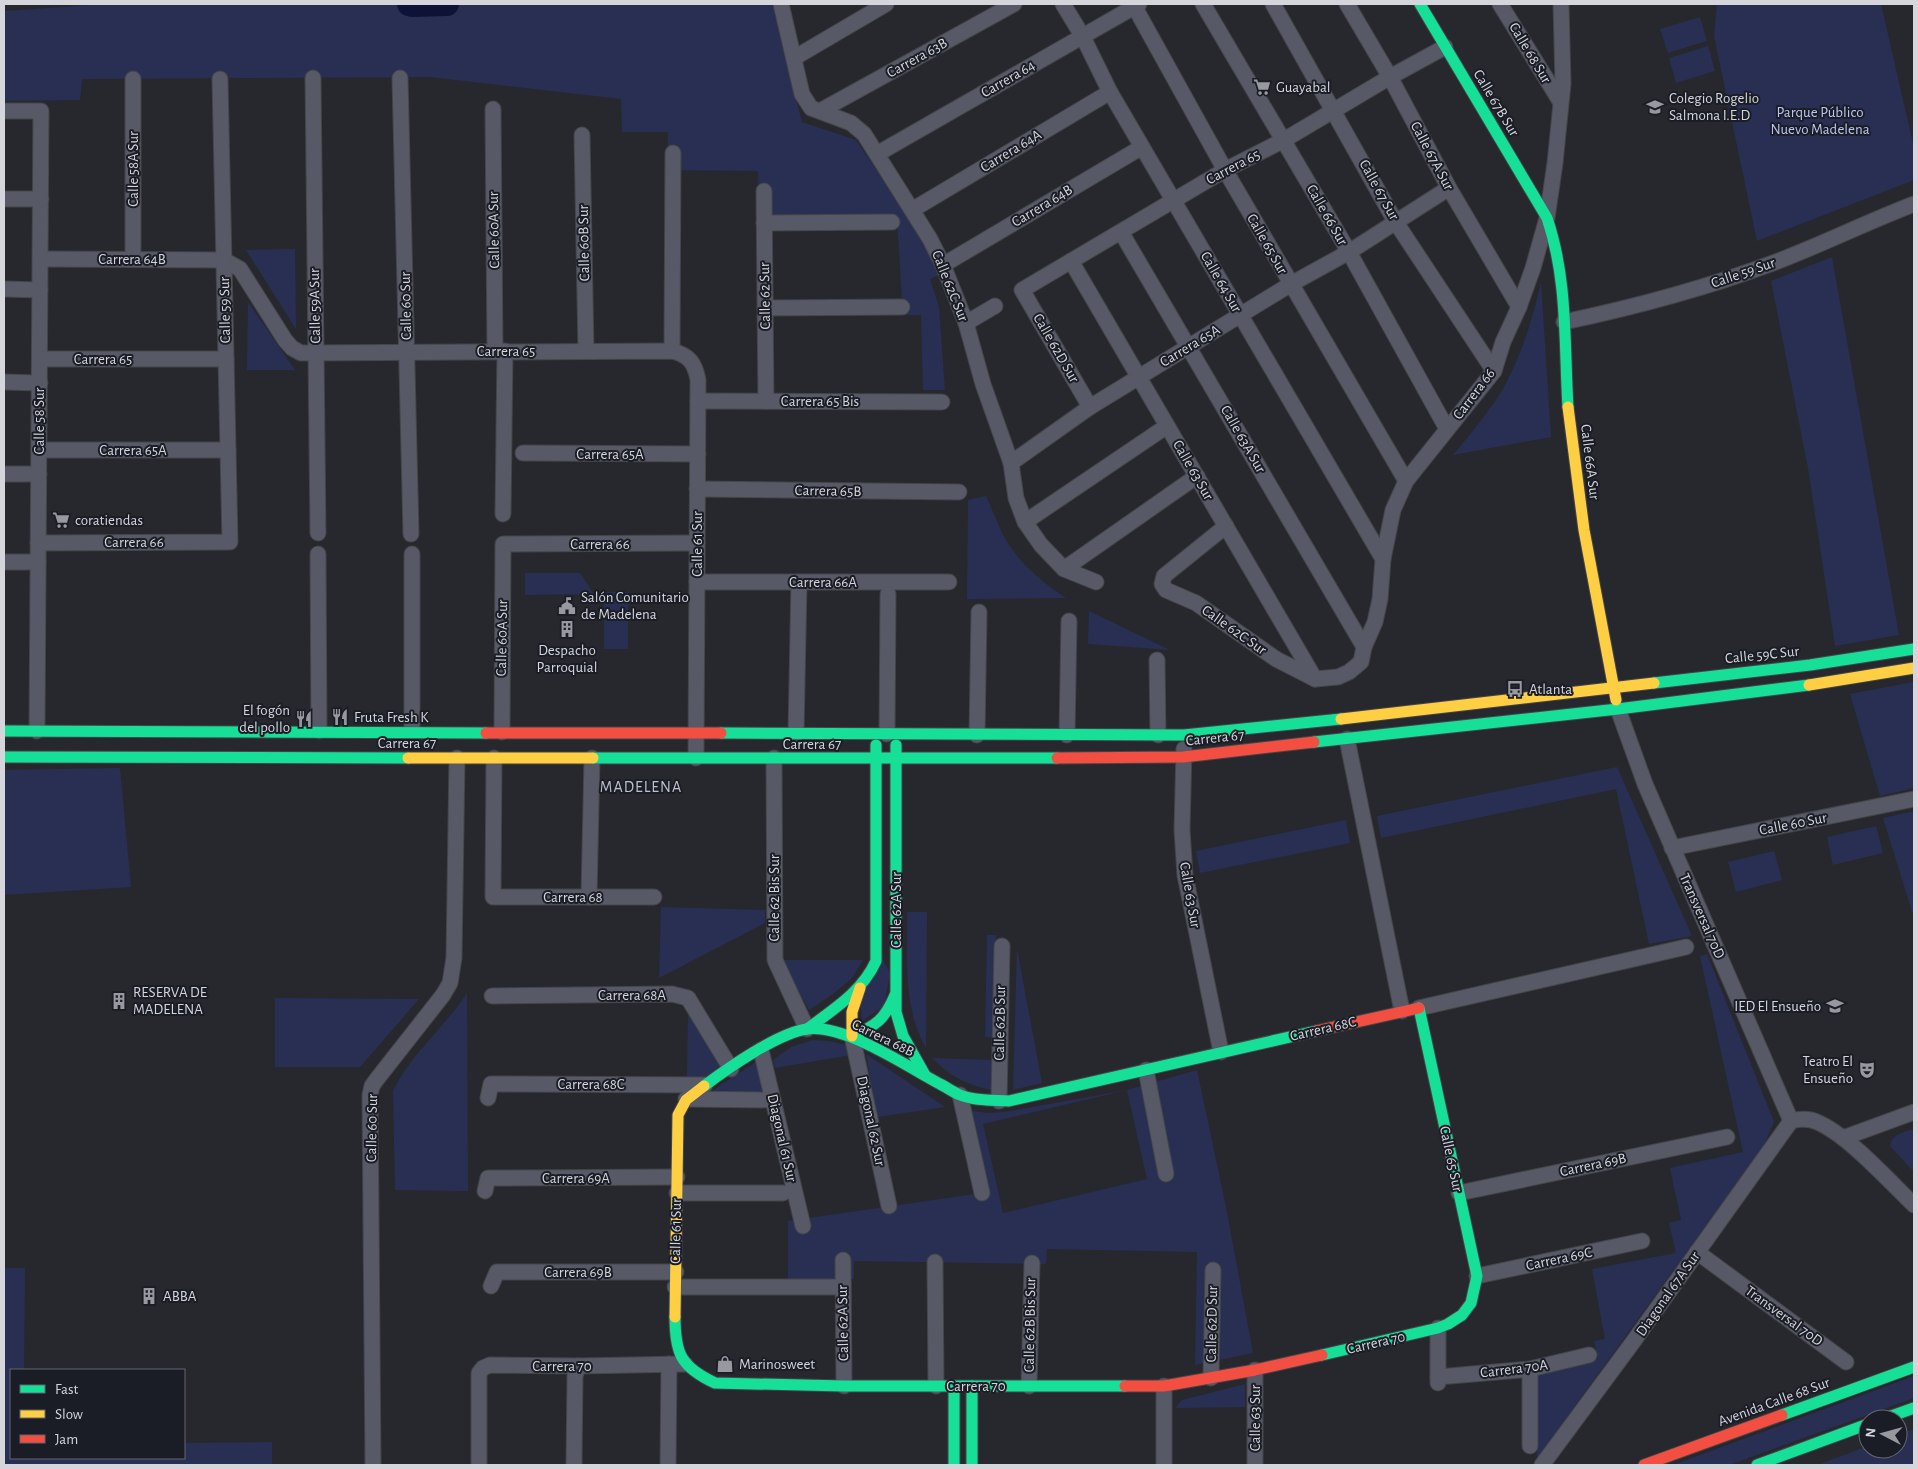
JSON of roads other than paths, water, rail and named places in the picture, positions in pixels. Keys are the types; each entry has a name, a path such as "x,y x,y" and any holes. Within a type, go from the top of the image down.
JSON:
{"street":[{"path":"794,58 886,4"},
{"name":"Carrera 63B","path":"820,111 1014,4"},
{"name":"Calle 64 Sur","path":"1063,4 1083,37 1110,92 1383,559"},
{"name":"Carrera 64","path":"876,154 1083,37 1136,4"},
{"name":"Calle 65 Sur","path":"1136,4 1224,170 1406,481"},
{"name":"Calle 66 Sur","path":"1203,4 1349,252 1447,429"},
{"name":"Calle 67 Sur","path":"1273,4 1335,110 1395,221 1494,371"},
{"name":"Calle 67A Sur","path":"1347,4 1390,76 1449,188 1519,307"},
{"name":"Calle 67B Sur","path":"1420,4 1547,218"},
{"name":"Calle 68 Sur","path":"1500,4 1560,102"},
{"name":"Carrera 66","path":"1316,679 1338,677 1349,672 1361,662 1364,647 1375,622 1380,599 1383,559 1393,510 1406,481 1494,371 1503,342 1519,307 1533,268 1547,218 1555,163 1563,75 1561,4"},
{"name":"Calle 62C Sur","path":"786,5 794,58 802,94 807,104 815,111 844,120 864,134 930,239 943,265 966,324 983,384 1011,463 1016,498 1025,522 1041,545 1064,569 1096,582"},
{"name":"Carrera 65","path":"1022,290 1224,170 1284,140 1390,76 1445,47"},
{"name":"Calle 59 Sur","path":"220,78 230,542"},
{"name":"Calle 59A Sur","path":"313,78 318,533"},
{"name":"Calle 60 Sur","path":"400,78 411,534"},
{"name":"Calle 58A Sur","path":"132,258 133,79"},
{"name":"Carrera 64A","path":"912,210 1110,92"},
{"name":"Calle 60A Sur","path":"493,109 504,514"},
{"name":"Calle 58 Sur","path":"4,111 41,111 37,731"},
{"name":"Calle 60B Sur","path":"582,135 586,351"},
{"name":"Carrera 64B","path":"943,265 1142,147"},
{"path":"672,351 673,153"},
{"name":"Carrera 65A","path":"1011,463 1090,406 1291,284 1349,252 1449,188"},
{"name":"Calle 62 Sur","path":"764,191 766,401"},
{"path":"4,199 41,199"},
{"name":"Calle 59 Sur","path":"1564,322 1670,296 1734,277 1802,252 1914,204"},
{"name":"Calle 66A Sur","path":"1547,218 1558,254 1569,419 1581,514 1618,709"},
{"path":"764,223 892,222"},
{"name":"Calle 63A Sur","path":"1121,232 1364,647"},
{"name":"Carrera 64B","path":"40,259 224,260"},
{"name":"Carrera 65","path":"224,260 240,269 288,344 301,352 672,351 682,353 692,361"},
{"name":"Calle 63 Sur","path":"1071,261 1316,679"},
{"path":"4,289 40,290"},
{"name":"Calle 62D Sur","path":"1022,290 1090,406"},
{"path":"966,324 995,306"},
{"path":"765,308 902,307"},
{"name":"Carrera 65","path":"40,359 226,358"},
{"name":"Calle 61 Sur","path":"692,361 698,380 696,758"},
{"path":"4,382 40,383"},
{"name":"Carrera 65 Bis","path":"698,401 942,402"},
{"path":"1025,522 1167,426"},
{"name":"Carrera 65A","path":"39,450 228,450"},
{"name":"Carrera 65A","path":"523,453 698,454"},
{"path":"4,474 39,474"},
{"path":"1064,569 1197,476"},
{"name":"Carrera 65B","path":"697,489 960,492"},
{"name":"Calle 62C Sur","path":"1226,526 1164,576 1162,584 1166,590 1196,603 1276,658 1316,679"},
{"name":"Carrera 66","path":"38,542 230,542"},
{"name":"Carrera 66","path":"503,544 697,543"},
{"name":"Calle 60A Sur","path":"494,732 503,544"},
{"path":"318,554 319,731"},
{"path":"412,554 412,731"},
{"path":"4,562 38,562"},
{"name":"Carrera 66A","path":"697,582 949,582"},
{"path":"796,734 799,582"},
{"name":"Calle 62A Sur","path":"807,1029 860,988 872,971 877,950 876,759 886,734 888,594"},
{"path":"977,735 979,612"},
{"path":"1067,735 1068,621"},
{"name":"Calle 59C Sur","path":"1613,687 1810,664 1914,649"},
{"path":"1157,660 1158,735"},
{"path":"1618,709 1821,683 1914,668"},
{"name":"Carrera 67","path":"4,731 1184,735 1305,723 1613,687"},
{"name":"Carrera 67","path":"4,757 896,759 1183,757 1618,709"},
{"name":"Transversal 70D","path":"1618,709 1645,784 1790,1121"},
{"path":"491,758 494,732"},
{"name":"Calle 62A Sur","path":"886,734 896,759 896,1012 903,1036 927,1077"},
{"name":"Calle 63 Sur","path":"1184,735 1182,830 1185,874 1222,1052"},
{"path":"1347,739 1402,1011"},
{"name":"Calle 60 Sur","path":"373,1465 370,1095 372,1086 450,983 454,958 457,758"},
{"name":"Carrera 68","path":"491,758 493,897 654,896"},
{"path":"589,897 592,758"},
{"name":"Calle 62 Bis Sur","path":"774,758 774,960 807,1029"},
{"name":"Calle 60 Sur","path":"1672,848 1914,800"},
{"name":"Calle 62B Sur","path":"999,1101 1002,946"},
{"name":"Carrera 68C","path":"960,1095 983,1100 1009,1101 1686,947"},
{"name":"Diagonal 62 Sur","path":"860,988 853,1000 851,1010 852,1036 889,1206"},
{"name":"Carrera 68A","path":"492,996 672,994 688,998 731,1069"},
{"path":"852,1036 874,1027 881,1021 888,1013 895,995"},
{"name":"Calle 65 Sur","path":"1419,1008 1477,1276 1476,1289 1469,1309"},
{"name":"Carrera 68B","path":"686,1099 761,1050 788,1035 807,1029 852,1036 960,1095"},
{"name":"Diagonal 61 Sur","path":"761,1050 803,1226"},
{"path":"1146,1070 1166,1174"},
{"name":"Carrera 68C","path":"488,1098 491,1084 705,1085"},
{"path":"960,1095 982,1193"},
{"path":"686,1099 773,1100"},
{"name":"Calle 61 Sur","path":"685,1364 679,1352 675,1334 678,1115 686,1099"},
{"path":"1843,1138 1914,1112"},
{"path":"1790,1121 1806,1119 1817,1122 1843,1138 1914,1205"},
{"name":"Diagonal 67A Sur","path":"1542,1465 1790,1121"},
{"name":"Carrera 69B","path":"1459,1193 1727,1137"},
{"name":"Carrera 69A","path":"485,1191 488,1178 677,1177"},
{"path":"676,1193 784,1193"},
{"name":"Carrera 69C","path":"1477,1276 1642,1241"},
{"name":"Transversal 70D","path":"1697,1252 1846,1362"},
{"name":"Calle 62A Sur","path":"843,1260 844,1386"},
{"path":"935,1262 936,1386"},
{"name":"Calle 62B Bis Sur","path":"1029,1386 1032,1263"},
{"name":"Calle 62D Sur","path":"1211,1378 1213,1270"},
{"name":"Carrera 69B","path":"491,1286 497,1272 843,1287"},
{"name":"Carrera 70","path":"479,1465 479,1373 483,1368 490,1366 685,1364 700,1376 715,1383 844,1386 1164,1386 1255,1370 1438,1328 1454,1322 1469,1309"},
{"name":"Carrera 70A","path":"1438,1328 1438,1380 1530,1369 1589,1355"},
{"path":"668,1465 669,1364"},
{"path":"574,1465 575,1376 578,1366"},
{"name":"Avenida Calle 68 Sur","path":"1644,1465 1914,1367"},
{"path":"1530,1369 1530,1446"},
{"name":"Calle 63 Sur","path":"1255,1370 1256,1465"},
{"path":"954,1386 954,1465"},
{"path":"972,1386 972,1465"},
{"path":"1164,1386 1164,1465"},
{"path":"1757,1465 1858,1428"}],"waterway":[{"path":"409,4 447,4"}],"place":[{"name":"Guayabal","path":"1262,87"},
{"name":"Colegio Rogelio Salmona I.E.D","path":"1655,107"},
{"name":"coratiendas","path":"61,520"},
{"name":"Salón Comunitario de Madelena","path":"567,606"},
{"name":"Despacho Parroquial","path":"567,629"},
{"name":"Atlanta","path":"1515,689"},
{"name":"Fruta Fresh K","path":"340,717"},
{"name":"El fogón del pollo","path":"304,719"},
{"name":"RESERVA DE MADELENA","path":"119,1001"},
{"name":"IED El Ensueño","path":"1835,1006"},
{"name":"Teatro El Ensueño","path":"1867,1070"},
{"name":"ABBA","path":"149,1296"},
{"name":"Marinosweet","path":"725,1364"}],"district":[{"name":"MADELENA","path":"641,787"}],"park label":[{"name":"Parque Público Nuevo Madelena","path":"1820,120"}]}
